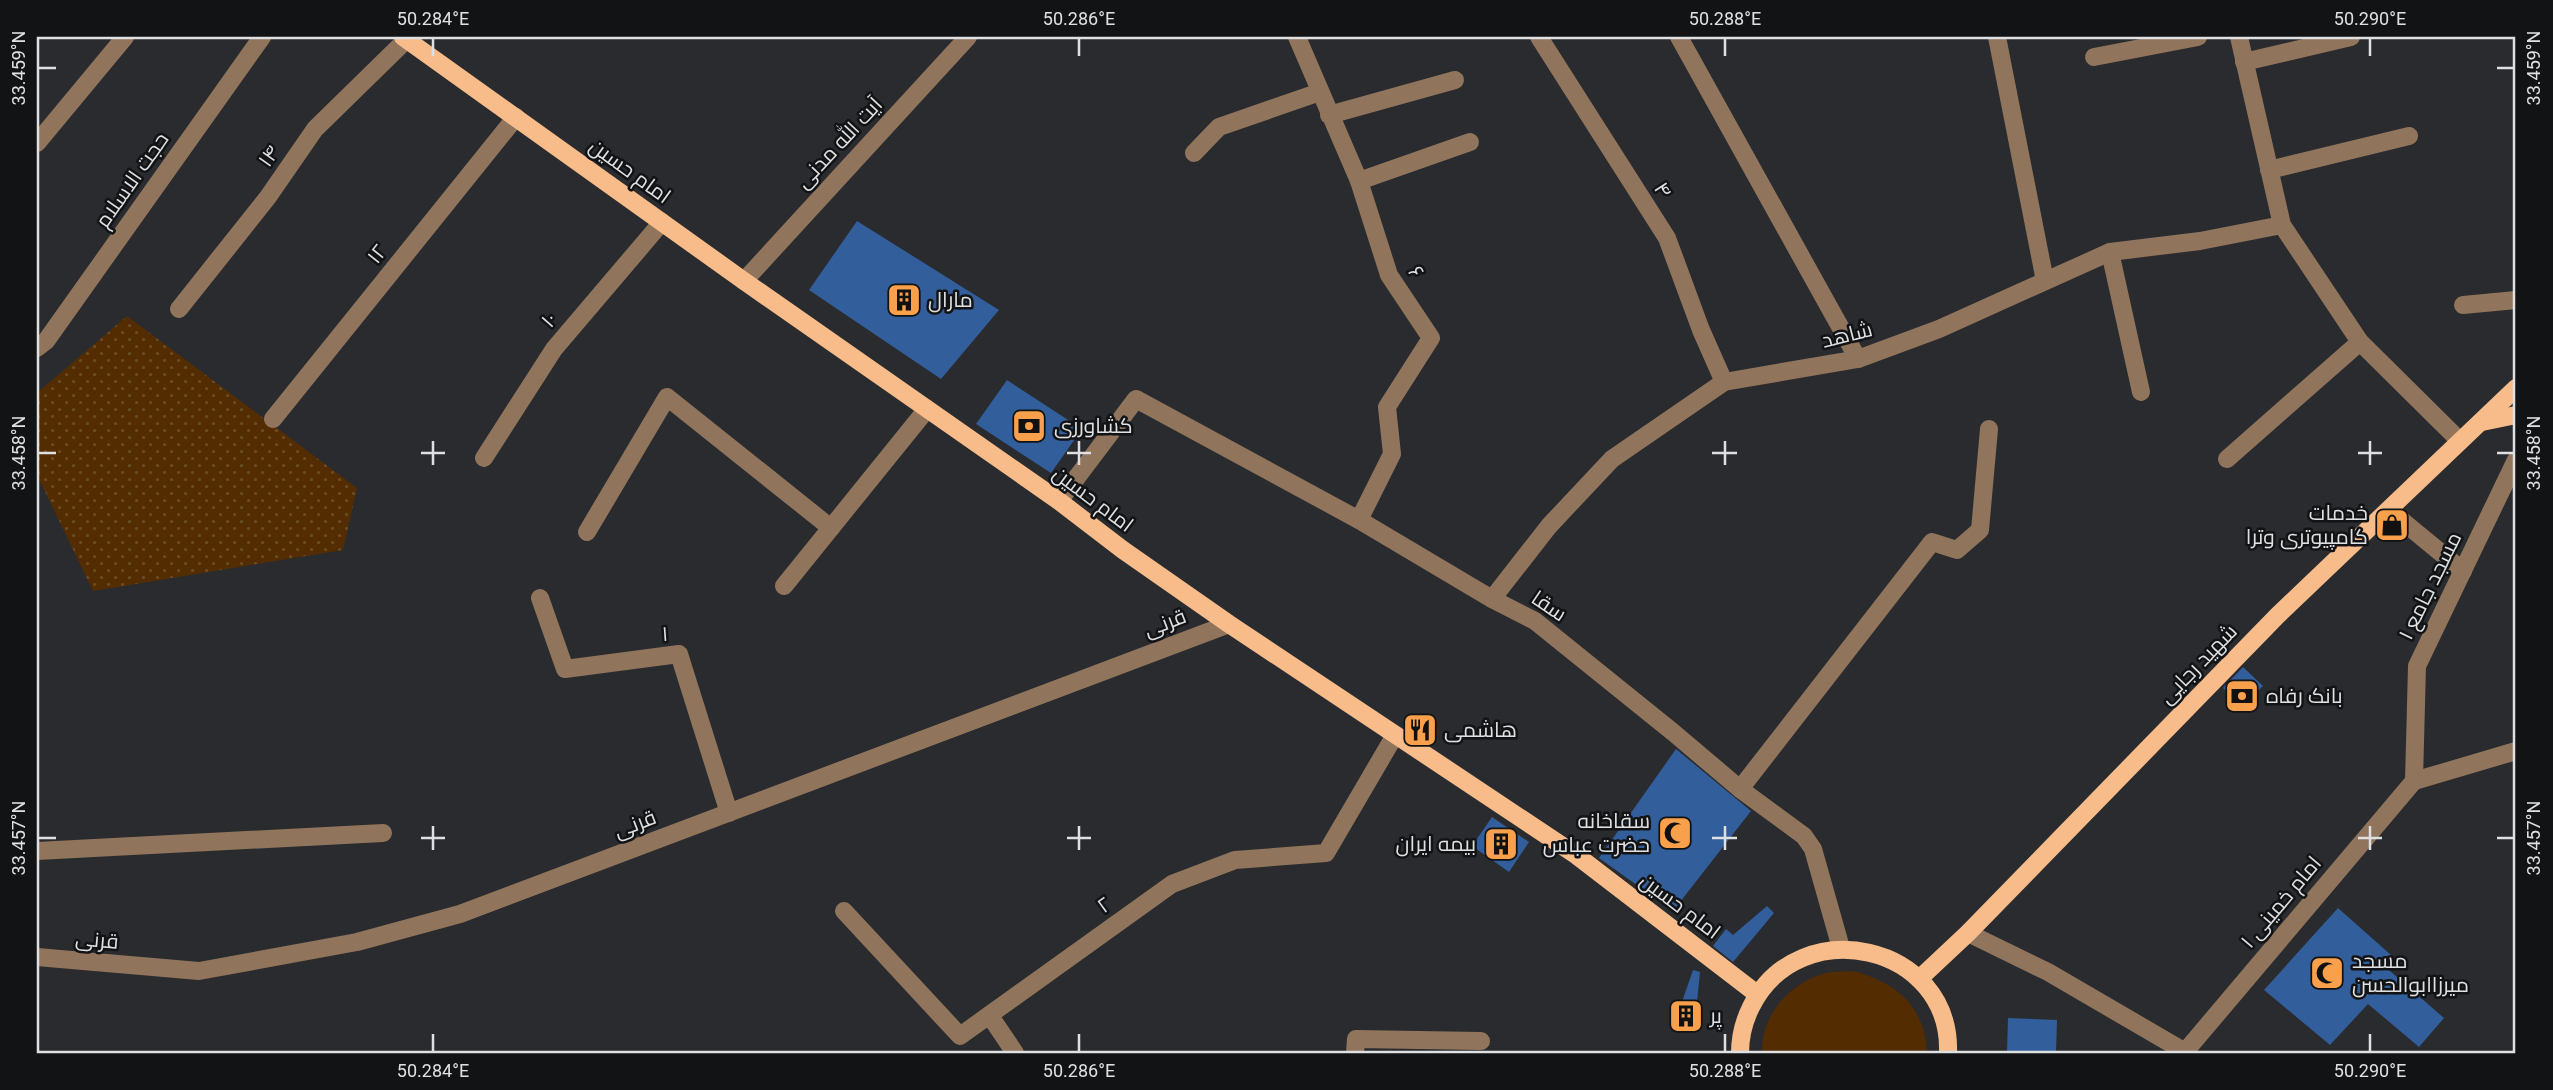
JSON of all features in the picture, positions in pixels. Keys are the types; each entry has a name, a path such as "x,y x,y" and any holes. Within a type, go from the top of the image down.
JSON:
{"main road":[{"name":"امام حسین","path":"405,38 1229,624 1576,855 1621,882 1758,994"},
{"name":"شهید رجایی","path":"1919,979 1968,933 2278,615 2516,387"},
{"path":"2479,423 2516,415"},
{"path":"1741,1053 1740,1044 1746,1018 1758,994 1774,976 1794,961 1816,952 1841,948 1869,951 1896,962 1919,979 1933,997 1943,1018 1948,1053"}],"street":[{"path":"37,143 125,37"},
{"name":"حجت الاسلام","path":"37,348 46,341 262,37"},
{"name":"آیت الله مدنی","path":"744,281 968,37"},
{"name":"۶","path":"1297,37 1359,181 1389,275 1431,338 1387,407 1392,454 1359,520"},
{"name":"۴","path":"1539,37 1667,238 1701,330 1724,382"},
{"path":"1679,37 1858,359"},
{"path":"1997,37 2045,281"},
{"path":"2094,57 2198,37"},
{"path":"2239,37 2282,225 2360,342 2460,441"},
{"path":"2244,62 2351,37"},
{"name":"۱۴","path":"179,309 268,197 315,129 405,38"},
{"path":"1329,115 1455,80"},
{"path":"1194,153 1219,127 1320,92"},
{"name":"۱۲","path":"273,419 516,117"},
{"path":"2269,170 2409,136"},
{"path":"1359,181 1470,142"},
{"name":"۱۰","path":"484,458 554,349 662,222"},
{"name":"شاهد","path":"1492,599 1549,526 1612,459 1724,382 1858,359 1939,329 2110,252 2200,241 2282,225"},
{"path":"2110,252 2141,393"},
{"path":"2463,305 2516,300"},
{"path":"2227,459 2360,342"},
{"path":"587,531 667,397 831,528"},
{"name":"سقا","path":"1059,502 1136,399 1359,520 1492,599 1535,621 1740,789 1804,836 1813,849 1841,948"},
{"path":"784,586 927,409"},
{"path":"1740,789 1932,542 1957,550 1980,530 1989,429"},
{"name":"مسجد جامع ۱","path":"2414,782 2417,666 2516,460"},
{"path":"2389,510 2463,571"},
{"name":"۱","path":"540,598 565,669 679,654 729,813"},
{"name":"قرنی","path":"37,957 199,971 357,942 460,914 1229,624"},
{"name":"۲","path":"844,911 960,1036 1172,884 1235,860 1326,853 1395,735"},
{"path":"2414,782 2516,751"},
{"name":"امام خمینی ۱","path":"2186,1053 2414,782"},
{"path":"37,851 383,834"},
{"path":"1968,933 2048,972 2186,1053"},
{"path":"990,1016 1015,1053"},
{"path":"1356,1053 1356,1039 1481,1041"}],"shaded area":[{"path":"127,316 357,488 343,550 93,591 37,475 37,393"},
{"path":"1853,971 1882,982 1905,998 1921,1022 1927,1053 1762,1053 1766,1026 1780,1002 1789,993 1800,984 1826,973"}],"building":[{"name":"مارال","path":"857,221 999,310 941,379 809,290"},
{"name":"کشاورزی","path":"1007,380 1082,429 1051,473 976,424"},
{"name":"بانک رفاه","path":"2243,667 2263,686 2242,706 2223,688"},
{"name":"سقاخانه حضرت عباس","path":"1676,749 1751,811 1673,911 1599,858"},
{"name":"بیمه ایران","path":"1492,817 1529,842 1509,872 1472,846"},
{"path":"1767,906 1774,913 1733,962 1713,946 1726,929 1733,935"},
{"name":"مسجد میرزاابوالحسن","path":"2338,908 2391,955 2382,964 2444,1018 2419,1047 2368,1004 2330,1045 2264,990"},
{"path":"1693,970 1700,972 1694,1032 1674,1025"},
{"path":"2008,1018 2057,1020 2056,1053 2007,1053"}],"place":[{"name":"مارال","path":"904,300"},
{"name":"کشاورزی","path":"1029,426"},
{"name":"خدمات کامپیوتری وترا","path":"2392,525"},
{"name":"بانک رفاه","path":"2242,696"},
{"name":"هاشمی","path":"1420,730"},
{"name":"سقاخانه حضرت عباس","path":"1675,833"},
{"name":"بیمه ایران","path":"1501,844"},
{"name":"مسجد میرزاابوالحسن","path":"2327,973"},
{"name":"پر","path":"1686,1016"}]}
